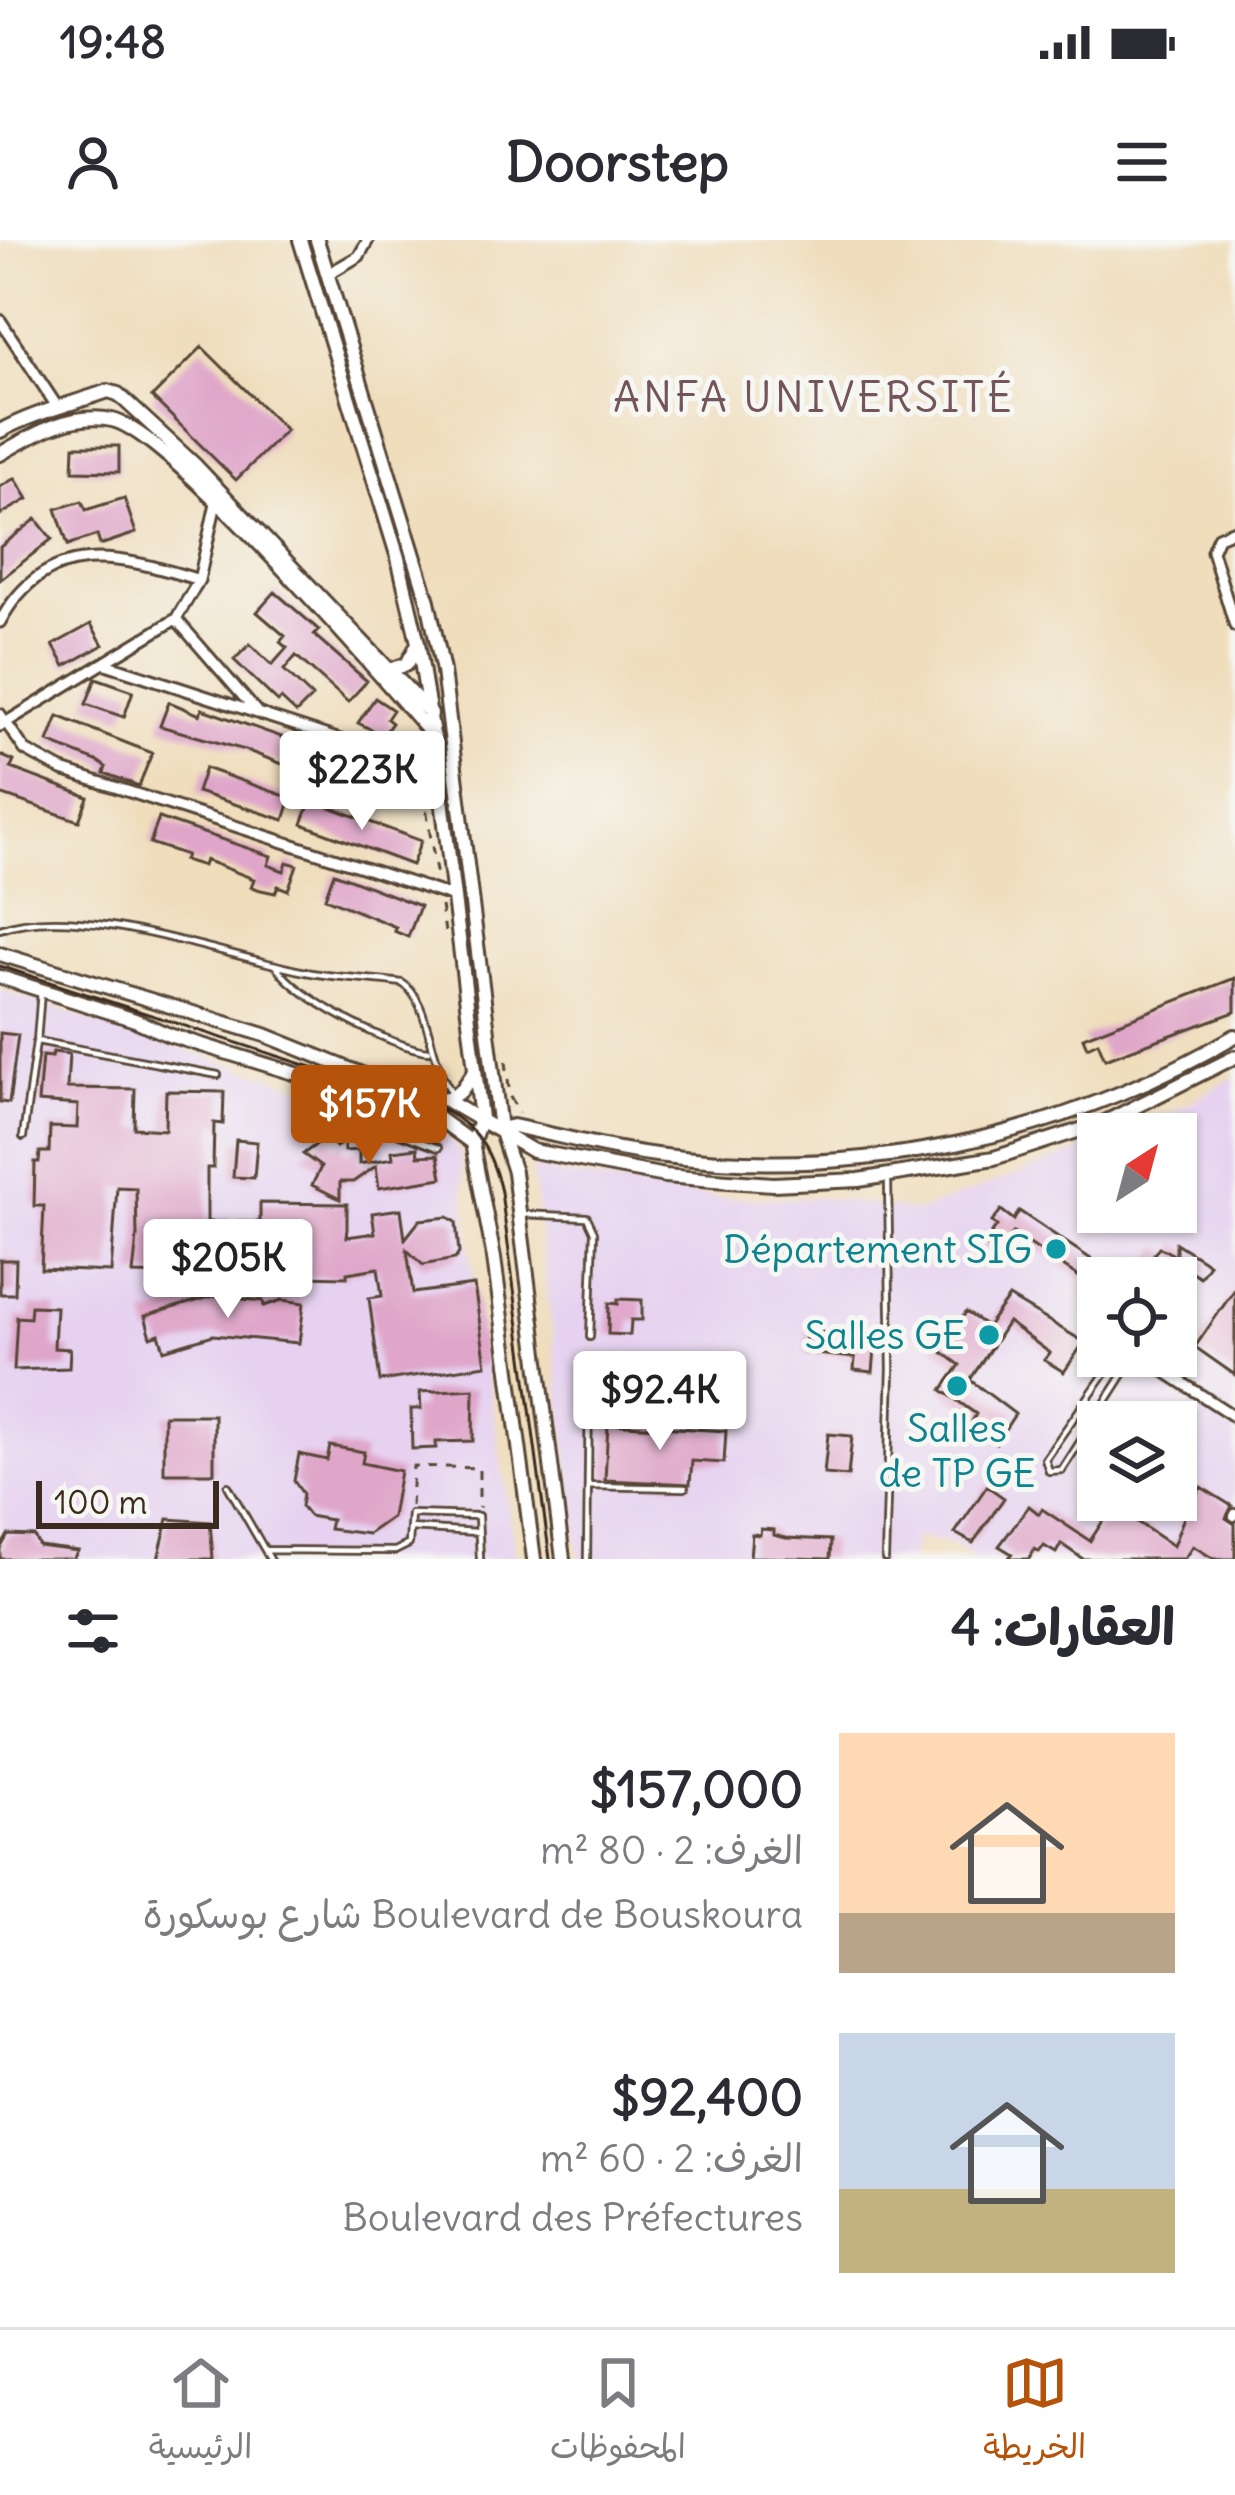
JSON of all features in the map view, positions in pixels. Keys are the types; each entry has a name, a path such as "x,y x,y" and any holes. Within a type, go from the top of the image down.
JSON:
{"street":[{"path":"300,240 398,558 418,643 439,772 447,896 482,1118 472,1143 494,1258 534,1559"},
{"path":"317,240 428,602 452,743 500,1129 514,1172 520,1214 563,1559"},
{"path":"309,269 326,269 359,256 368,240"},
{"path":"0,320 56,405"},
{"path":"0,431 56,405 113,391 194,464 430,713 448,718"},
{"path":"95,398 94,408 169,457 217,503 434,738 452,743"},
{"path":"0,454 48,428 74,420 108,420 121,414 123,403"},
{"path":"217,503 199,580 176,619 2,721 25,750 62,770 447,896"},
{"path":"1235,530 1219,537 1212,547 1235,626"},
{"path":"0,622 42,574 96,557 135,561 199,580"},
{"path":"0,602 13,602"},
{"path":"176,619 260,715"},
{"path":"390,670 406,664 418,643"},
{"path":"106,664 439,772"},
{"path":"0,954 265,1035 384,1083 450,1098 533,1150 664,1176 795,1184 888,1177 976,1162 1060,1139 1235,1057"},
{"path":"0,977 441,1118 472,1143"},
{"path":"500,1129 513,1126 651,1155 702,1160 802,1163 902,1155 1049,1122 1159,1076 1235,1036"},
{"path":"450,1098 475,1070"},
{"path":"514,1172 533,1150"},
{"path":"1171,1377 1235,1417"}],"lane":[{"path":"0,929 53,922 108,926 276,965 407,986 418,1000 450,1098"},
{"path":"276,965 295,987 389,1040 432,1051"},
{"path":"23,1137 41,991"},
{"path":"37,1041 218,1076"},
{"path":"393,1103 389,1130 437,1148"},
{"path":"885,1559 891,1369 888,1177"},
{"path":"520,1214 587,1217 594,1232 590,1337"},
{"path":"1103,1377 1046,1459 1049,1471 1061,1470 1124,1377"},
{"path":"587,1559 587,1397 593,1381 676,1384"},
{"path":"228,1486 270,1559"},
{"path":"589,1486 685,1488"},
{"path":"265,1550 395,1551 409,1544 411,1514 478,1516 479,1559"},
{"path":"410,1528 479,1533"}],"path":[{"path":"412,725 447,896 446,938"},
{"path":"492,1062 507,1061 512,1103 532,1121 532,1131"},
{"path":"411,1514 413,1466 479,1468 478,1516"}],"shaded area":[{"path":"0,990 443,1133 460,1152 474,1285 516,1559 0,1559"},
{"path":"1235,1076 1235,1559 1194,1559 1135,1521 1197,1521 1197,1401 1077,1401 1077,1521 1108,1521 1081,1559 975,1559 953,1544 915,1537 911,1559 580,1559 532,1166 562,1175 719,1198 826,1198 919,1212 1077,1152 1077,1233 1197,1233 1197,1113 1168,1113"}],"building":[{"path":"202,347 286,430 236,480 152,397"},
{"path":"74,446 119,446 119,472 73,471"},
{"path":"15,478 28,499 0,515 0,487"},
{"path":"124,498 136,533 100,545 97,535 68,545 56,509 82,501 86,510"},
{"path":"36,519 52,539 0,580 0,547"},
{"path":"275,592 319,630 314,635 367,681 348,702 296,656 284,670 312,697 296,713 234,660 250,644 272,665 287,648 280,642 285,636 257,612"},
{"path":"91,624 103,645 65,666 53,645"},
{"path":"96,678 133,691 124,717 86,704"},
{"path":"375,698 393,710 387,719 392,723 383,735 358,723"},
{"path":"169,702 310,747 301,771 160,726"},
{"path":"58,716 152,753 139,786 104,773 106,767 99,762 48,742"},
{"path":"327,752 359,767 362,761 396,776 385,800 347,792 315,778"},
{"path":"0,755 14,761 11,768 88,797 79,821 0,794"},
{"path":"205,768 291,798 284,820 197,792"},
{"path":"311,800 421,841 412,865 302,824"},
{"path":"159,818 271,856 268,865 284,871 287,862 297,865 288,890 278,886 275,893 251,887 254,879 205,860 203,866 184,860 186,855 150,843"},
{"path":"334,873 420,906 408,937 394,931 396,927 325,898"},
{"path":"1235,978 1235,1012 1105,1059 1098,1042 1087,1047 1083,1037"},
{"path":"0,1033 18,1035 9,1103 0,1102"},
{"path":"53,1052 69,1054 67,1088 135,1089 134,1128 165,1130 166,1091 224,1092 223,1124 214,1123 213,1168 207,1168 207,1222 260,1222 260,1203 347,1204 347,1237 375,1233 372,1213 401,1209 405,1239 420,1220 448,1217 456,1222 459,1253 455,1259 423,1265 407,1250 413,1293 474,1285 486,1365 380,1381 369,1298 382,1296 378,1268 347,1273 347,1277 257,1275 257,1265 205,1265 205,1276 133,1274 136,1188 117,1187 111,1272 41,1269 44,1206 34,1206 35,1162 40,1152 49,1152 50,1127 77,1128 78,1105 38,1102 42,1056 52,1057"},
{"path":"328,1136 336,1147 344,1142 344,1151 359,1150 359,1164 393,1158 392,1151 417,1148 418,1156 438,1155 442,1178 379,1188 376,1166 353,1182 340,1182 340,1199 312,1185 321,1167 303,1154"},
{"path":"236,1140 257,1142 254,1178 233,1177"},
{"name":"Département SIG","path":"1001,1210 1014,1220 1019,1211 1088,1257 1077,1257 1077,1275 1013,1233 997,1253 984,1244 997,1226 992,1222"},
{"path":"1176,1243 1209,1264 1200,1277 1197,1257 1176,1257"},
{"path":"1159,1247 1172,1254 1170,1257 1152,1257"},
{"path":"0,1260 16,1260 15,1294 0,1294"},
{"path":"1235,1289 1235,1375 1197,1344"},
{"path":"213,1296 263,1301 264,1306 282,1300 304,1303 299,1343 213,1335 164,1350 159,1334 151,1337 145,1316"},
{"path":"1009,1297 1077,1338 1077,1352 1064,1372 1044,1360 1050,1353 1008,1322 970,1380 1015,1414 996,1443 970,1425 976,1414 942,1390 960,1365 934,1346 946,1330 952,1334 966,1312 987,1326"},
{"path":"618,1299 642,1300 642,1320 631,1320 630,1335 608,1334 609,1303 618,1304"},
{"path":"31,1306 56,1307 54,1348 70,1349 69,1368 14,1370 17,1317 30,1318"},
{"path":"806,1331 876,1337 873,1372 854,1370 855,1358 805,1353"},
{"path":"474,1389 473,1441 436,1442 436,1448 412,1449 411,1409 421,1409 420,1392"},
{"path":"164,1415 214,1415 214,1473 164,1473"},
{"path":"608,1424 726,1431 724,1463 692,1461 690,1484 605,1480"},
{"path":"828,1434 852,1436 848,1476 824,1474"},
{"path":"330,1446 364,1452 362,1463 400,1471 392,1517 368,1534 329,1529 331,1520 309,1516 301,1506 303,1494 294,1481 299,1454 327,1460"},
{"path":"987,1486 1004,1498 973,1543 955,1533"},
{"path":"1201,1487 1232,1506 1226,1518 1235,1524 1235,1559 1214,1559 1193,1546 1184,1559 1083,1559 1061,1544 1056,1553 1044,1546 1039,1552 1035,1549 1029,1559 1008,1559 1012,1554 999,1546 1029,1506 1039,1514 1042,1509 1090,1541 1103,1521 1138,1521 1173,1546 1183,1521 1197,1521"},
{"path":"168,1519 210,1522 213,1559 158,1559"},
{"path":"761,1529 786,1538 831,1540 830,1559 750,1557 752,1534 760,1535"},
{"path":"8,1535 34,1536 39,1546 78,1551 73,1559 0,1559"}],"tram line":[{"path":"0,966 444,1110 475,1134 489,1154 501,1192 550,1559"}],"place":[{"name":"Département SIG","path":"1056,1249"},
{"name":"Salles GE","path":"989,1335"},
{"name":"Salles de TP GE","path":"957,1386"}],"district":[{"name":"ANFA UNIVERSITÉ","path":"814,397"}]}
